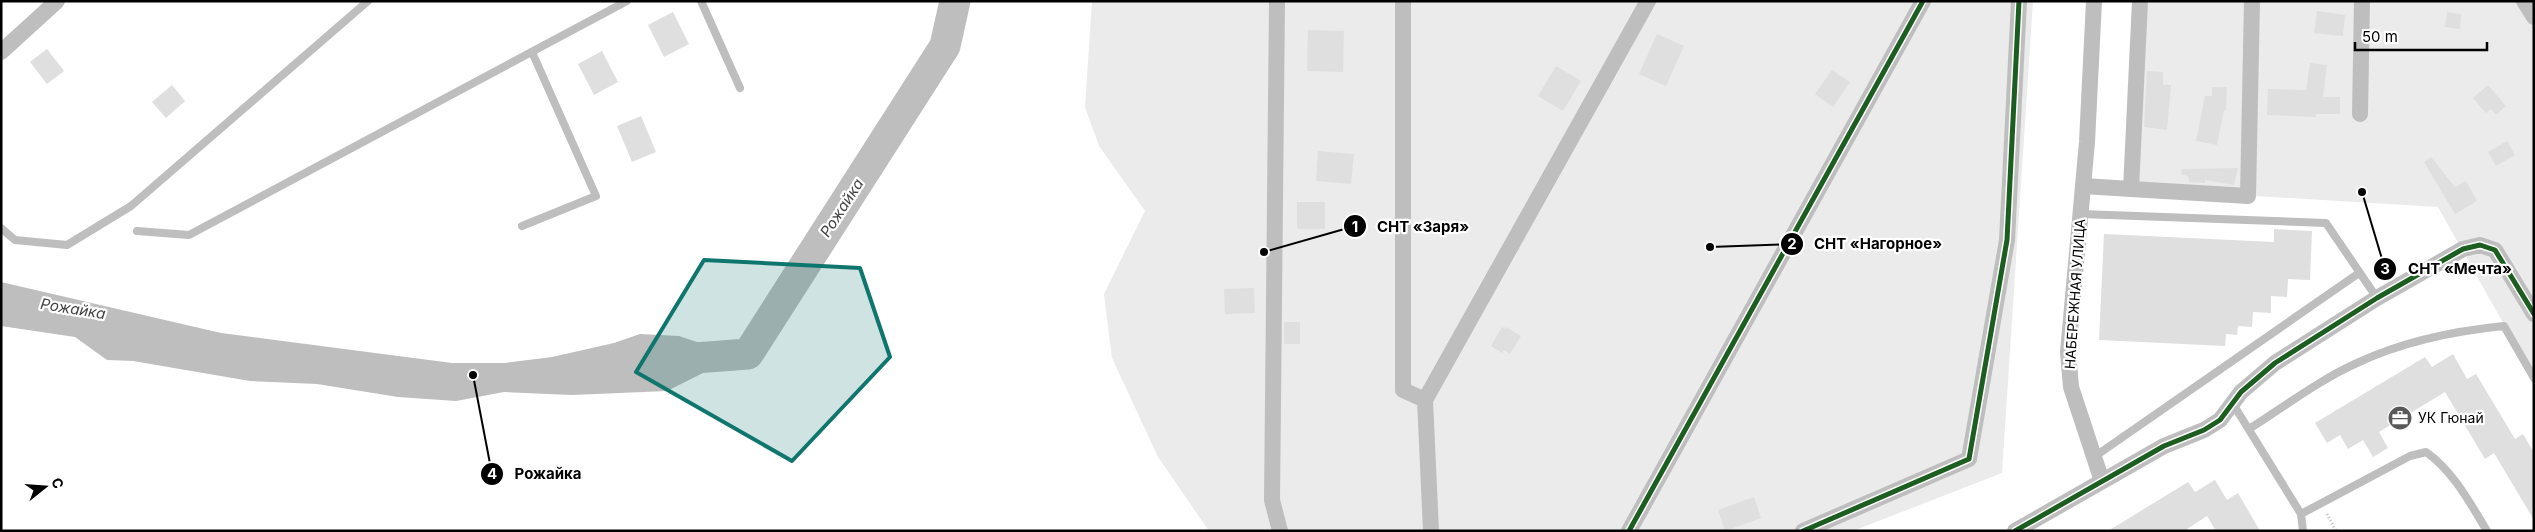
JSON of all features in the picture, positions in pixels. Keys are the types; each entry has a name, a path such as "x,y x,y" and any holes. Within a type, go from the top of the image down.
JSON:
{"street":[{"path":"1,52 57,1"},
{"path":"1278,1 1272,500 1280,531"},
{"path":"1403,1 1403,390 1424,400"},
{"path":"1431,531 1424,400 1648,1"},
{"path":"1629,531 1922,1"},
{"path":"1803,531 1969,459 2007,240 2019,1"},
{"name":"НАБЕРЕЖНАЯ УЛИЦА","path":"2094,1 2083,186 2068,352 2068,371 2071,387 2102,481"},
{"path":"2131,189 2140,1"},
{"path":"2083,186 2248,196 2252,1"},
{"path":"2360,114 2362,1"},
{"path":"2524,1 2534,18"},
{"path":"2024,528 2164,446 2204,430 2220,420 2241,392 2275,363 2377,298 2463,249 2480,245 2495,250 2534,314"}],"lane":[{"path":"1,228 15,240 67,246 131,206 368,1"},
{"path":"137,231 189,235 627,1"},
{"path":"701,1 740,88"},
{"path":"522,226 596,196 532,52"},
{"path":"2081,214 2326,222 2377,298"},
{"path":"2094,456 2359,273"},
{"path":"2249,429 2355,363 2405,343 2460,330 2504,326 2534,378"},
{"path":"2233,404 2301,514 2303,531"},
{"path":"2301,514 2410,456 2426,452 2439,461 2468,499 2487,531"}],"path":[{"path":"2321,504 2336,531"}],"highlighted area":[{"path":"704,260 860,268 890,357 792,461 636,372"}],"shaded area":[{"path":"1092,1 2033,1 2002,473 1853,531 1209,531 1158,457 1112,358 1104,294 1145,211 1099,146 1085,107"},
{"path":"2135,1 2534,1 2534,378 2438,207 2124,188"}],"water":[{"path":"1,282 221,333 452,363 505,363 552,357 614,343 640,334 679,336 709,346 711,364 703,373 667,391 572,395 504,392 456,401 398,397 317,384 250,381 133,361 107,360 75,337 1,326"}],"building":[{"path":"2317,11 2345,15 2343,36 2314,33"},
{"path":"673,12 689,44 664,57 648,25"},
{"path":"2447,12 2461,14 2460,29 2445,27"},
{"path":"1308,30 1344,31 1343,72 1307,71"},
{"path":"1657,34 1684,46 1666,86 1639,74"},
{"path":"47,49 64,71 47,84 30,62"},
{"path":"602,51 618,82 594,95 578,64"},
{"path":"2310,63 2327,65 2323,97 2340,97 2340,114 2316,114 2316,117 2267,115 2268,89 2306,90"},
{"path":"1556,66 1581,81 1563,111 1538,96"},
{"path":"1832,70 1850,82 1833,107 1815,94"},
{"path":"2147,71 2163,72 2163,85 2171,85 2167,130 2144,127"},
{"path":"172,85 185,101 166,118 152,102"},
{"path":"2488,85 2506,106 2496,115 2491,109 2486,113 2473,98"},
{"path":"2212,87 2227,87 2226,110 2224,110 2217,145 2196,141 2205,96 2212,96"},
{"path":"641,116 656,152 632,162 617,126"},
{"path":"2507,141 2515,155 2496,166 2488,152"},
{"path":"1318,151 1354,154 1351,184 1316,181"},
{"path":"2431,157 2455,187 2466,181 2477,201 2455,214 2424,162"},
{"path":"2238,168 2234,185 2205,180 2205,183 2189,182 2188,176 2181,174 2182,169"},
{"path":"1297,202 1325,202 1325,229 1297,229"},
{"path":"2274,229 2312,231 2310,280 2288,279 2287,297 2271,296 2271,313 2253,312 2252,327 2238,326 2237,335 2226,334 2225,346 2099,340 2104,234 2274,242"},
{"path":"1254,288 1255,313 1225,314 1224,289"},
{"path":"1284,322 1300,322 1300,344 1284,344"},
{"path":"1502,327 1505,329 1506,327 1521,336 1510,354 1504,350 1502,353 1491,346"},
{"path":"2453,354 2467,379 2476,374 2515,439 2523,434 2534,453 2534,520 2494,453 2485,459 2445,392 2379,432 2388,448 2373,457 2363,440 2348,449 2340,435 2327,443 2315,423 2425,357 2432,367"},
{"path":"2215,480 2227,500 2238,493 2260,531 2216,531 2207,516 2184,531 2108,531 2188,482 2195,492"},
{"path":"1754,497 1761,518 1725,531 1718,510"}],"waterway":[{"name":"Рожайка","path":"668,360 748,354 945,46 955,1"}],"cycle path":[{"path":"1629,531 1923,1"},
{"path":"1803,531 1969,459 2007,240 2019,1"},
{"path":"2015,531 2164,446 2204,430 2220,420 2241,392 2275,363 2377,298 2463,249 2480,245 2495,250 2534,314"}],"place":[{"name":"СНТ «Мечта»","path":"2362,192"},
{"name":"СНТ «Нагорное»","path":"1710,247"},
{"name":"СНТ «Заря»","path":"1264,252"},
{"name":"Рожайка","path":"473,375"},
{"name":"УК Гюнай","path":"2400,418"}]}
